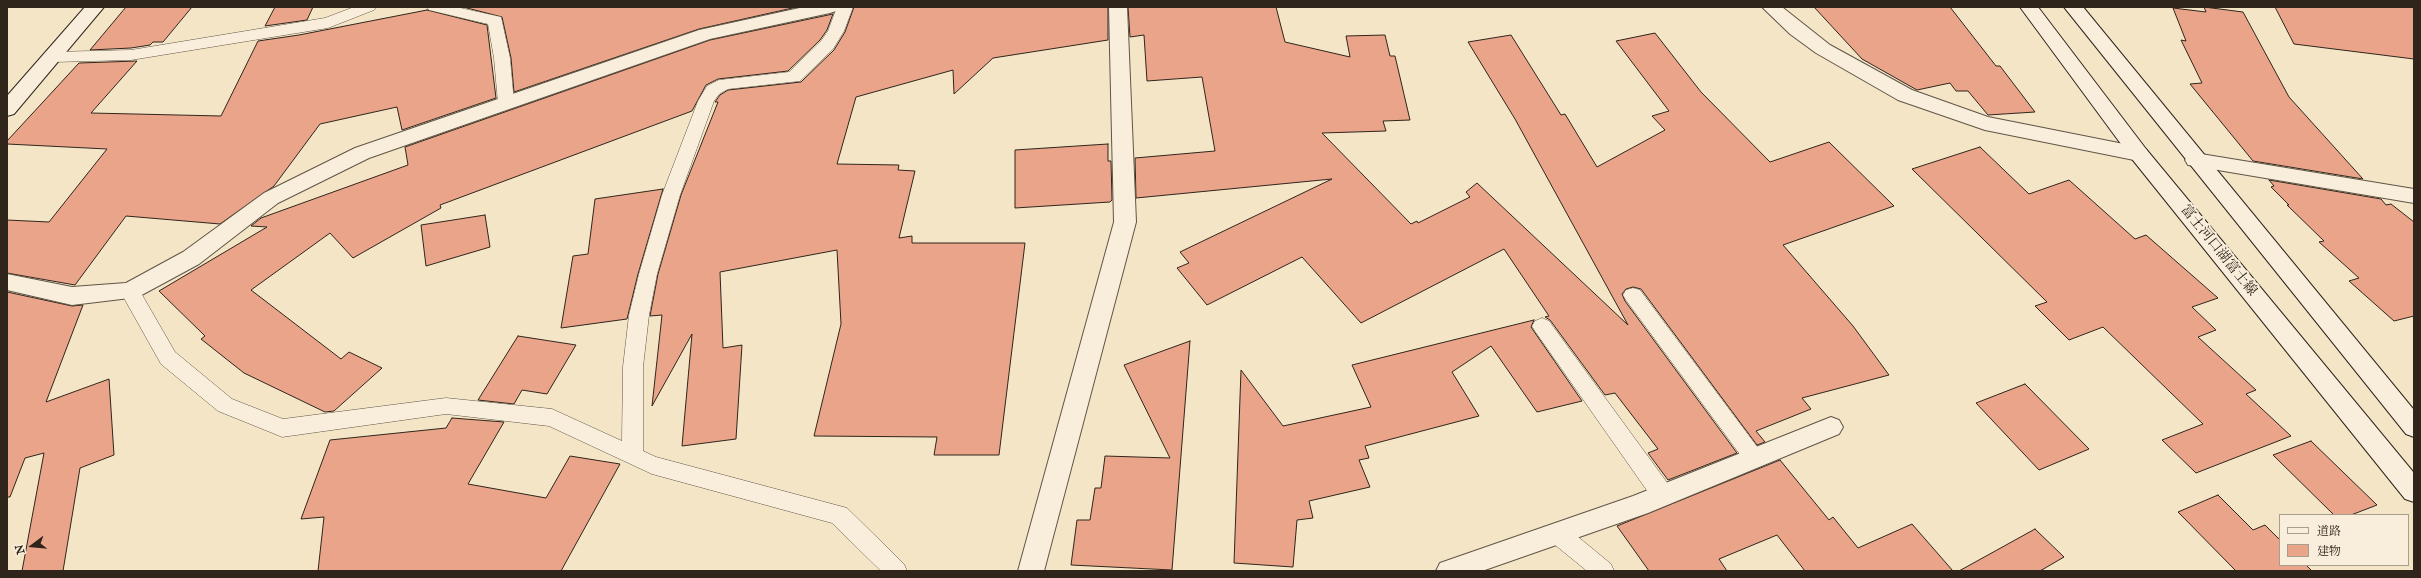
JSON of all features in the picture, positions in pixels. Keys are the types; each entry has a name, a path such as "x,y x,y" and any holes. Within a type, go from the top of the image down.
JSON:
{"street":[{"path":"7,109 95,7"},
{"path":"7,282 72,296 130,291 191,258 278,194 362,153 706,34 830,7"},
{"path":"1031,571 1125,222 1118,7"},
{"path":"1771,7 1823,49 1905,95 1985,123 2139,154"},
{"name":"富士河口湖富士線","path":"2029,7 2139,154 2414,491"},
{"path":"2074,7 2195,160 2414,427"},
{"path":"2195,160 2414,196"},
{"path":"1449,571 1663,495 1831,427"}],"lane":[{"path":"52,57 131,55 328,23 368,7"},
{"path":"435,7 495,21 501,52 506,103"},
{"path":"632,456 633,367 639,315 648,274 671,195 706,100 713,90 725,84 794,76 827,45 836,31 845,7"},
{"path":"130,291 168,358 225,405 282,428 446,406 552,418 652,465 839,515 896,571"},
{"path":"1633,295 1754,458"},
{"path":"1542,326 1663,495"},
{"path":"1557,533 1603,571"}],"building":[{"path":"126,7 192,7 163,42 153,42 150,45 131,48 90,50"},
{"path":"275,7 313,7 307,20 265,26"},
{"path":"463,7 797,7 699,29 514,92 511,58 502,17"},
{"path":"854,7 1108,7 1108,40 993,58 954,94 953,70 856,97 837,164 899,165 898,170 915,171 899,238 912,236 912,243 1025,243 999,455 934,455 937,437 814,436 841,324 837,250 720,272 723,348 742,345 736,439 682,446 692,334 652,406 662,315 650,316 658,274 681,195 718,102 715,102 720,95 728,90 801,82 834,50 845,32"},
{"path":"1128,7 1276,7 1285,42 1350,57 1346,36 1385,35 1390,56 1395,56 1410,120 1383,121 1386,131 1322,133 1411,224 1417,221 1418,223 1470,197 1466,192 1477,183 1628,325 1515,119 1468,42 1511,35 1561,115 1565,114 1597,167 1665,130 1652,116 1669,111 1616,41 1655,33 1701,92 1770,162 1829,142 1894,206 1783,245 1853,326 1889,375 1802,398 1811,409 1756,431 1765,442 1757,445 1641,289 1633,287 1626,289 1622,294 1625,301 1737,453 1668,480 1648,453 1658,449 1615,393 1605,395 1550,320 1545,317 1549,316 1504,249 1361,323 1302,257 1207,305 1177,268 1189,263 1180,252 1332,179 1136,198 1135,158 1215,151 1202,77 1147,81 1144,35 1130,37"},
{"path":"1814,7 1950,7 1996,66 2000,66 2035,112 1988,115 1968,91 1956,91 1950,83 1917,90 1862,59"},
{"path":"2204,7 2243,12 2289,97 2363,179 2253,161 2190,84 2202,83 2181,40 2186,41 2173,8 2206,12"},
{"path":"2275,7 2414,7 2414,59 2294,44"},
{"path":"427,10 487,25 496,98 402,130 397,107 320,124 274,186 220,224 126,216 75,285 7,273 7,220 49,222 107,149 7,144 7,141 79,63 137,61 91,113 221,116 258,41 299,35"},
{"path":"833,14 827,30 820,40 788,71 718,79 706,85 692,111 440,205 441,208 353,258 330,233 251,290 341,359 349,352 382,368 334,411 325,412 244,373 201,339 205,336 159,291 267,227 251,226 261,218 408,165 405,147 710,40"},
{"path":"1108,144 1108,161 1111,161 1112,200 1110,202 1015,208 1015,150"},
{"path":"1980,147 2029,194 2069,180 2135,239 2146,235 2218,298 2192,307 2216,330 2198,337 2256,390 2246,394 2291,436 2196,473 2162,440 2203,424 2103,327 2069,340 2035,306 2047,302 1912,169"},
{"path":"2269,180 2381,199 2386,205 2391,204 2414,222 2414,316 2394,321 2349,281 2359,278 2319,242 2324,241 2287,205 2289,205 2271,187 2274,186"},
{"path":"663,189 638,274 627,319 561,328 573,256 588,254 595,199"},
{"path":"485,215 490,247 426,266 421,225"},
{"path":"7,292 72,306 83,305 46,402 109,379 114,455 80,468 63,571 22,571 44,453 25,458 10,497 7,497"},
{"path":"1534,320 1531,327 1582,401 1537,412 1491,346 1452,372 1479,416 1365,446 1369,458 1359,460 1370,487 1309,501 1313,518 1297,520 1293,567 1234,563 1241,370 1283,426 1371,407 1352,365"},
{"path":"518,336 576,345 547,394 522,390 514,404 478,400"},
{"path":"1190,341 1172,570 1071,565 1077,520 1090,520 1095,488 1101,488 1105,456 1170,458 1124,365"},
{"path":"2025,384 2089,449 2039,470 1976,403"},
{"path":"452,418 504,422 468,484 546,498 570,456 620,464 561,571 318,571 324,517 301,519 330,440 446,428"},
{"path":"2311,441 2377,505 2354,514 2333,514 2273,455"},
{"path":"1780,460 1829,520 1833,517 1858,548 1912,524 1953,571 1805,571 1777,535 1719,559 1727,571 1649,571 1617,526"},
{"path":"2218,495 2253,530 2265,525 2279,539 2279,566 2307,566 2312,571 2236,571 2178,512"},
{"path":"2035,529 2064,557 2040,571 1959,571"}]}
